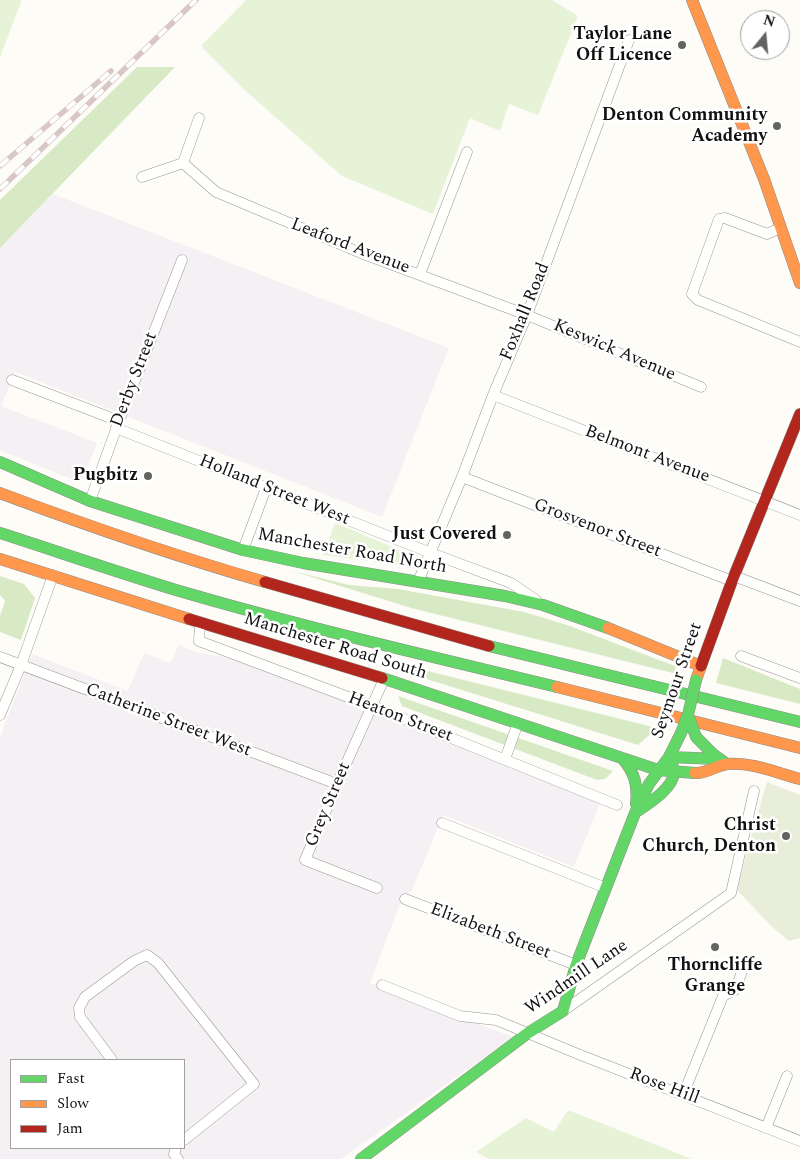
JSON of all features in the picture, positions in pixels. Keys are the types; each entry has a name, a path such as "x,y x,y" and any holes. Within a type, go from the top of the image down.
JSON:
{"main road":[{"path":"692,0 764,179 800,282"},
{"name":"Seymour Street","path":"563,1011 576,965 635,813 649,784 669,757 681,733 688,715 696,680 733,578 800,414"},
{"name":"Manchester Road North","path":"0,462 90,501 243,550 359,574 505,596 543,605 621,632 701,666"},
{"path":"0,493 94,528 211,566 469,640 800,722"},
{"path":"0,533 202,597 469,666 708,723 800,748"},
{"name":"Manchester Road South","path":"0,559 384,679 658,770 674,773 702,774 723,762"},
{"path":"688,715 696,737 723,762"},
{"path":"635,813 658,797 672,780 674,773 669,757 758,767 800,779"},
{"path":"622,758 632,768 637,782 635,813"},
{"name":"Windmill Lane","path":"361,1159 528,1033 563,1011"}],"street":[{"name":"Foxhall Road","path":"418,582 432,553 493,395 527,315 629,40"},
{"path":"142,177 183,163 199,118"},
{"path":"420,274 467,152"},
{"name":"Leaford Avenue","path":"183,163 216,192 361,253 527,315"},
{"path":"780,228 767,234 725,218 719,219 692,294 698,300 800,342"},
{"name":"Derby Street","path":"90,501 182,260"},
{"name":"Keswick Avenue","path":"527,315 701,387"},
{"name":"Holland Street West","path":"12,380 266,488 511,582 543,605"},
{"name":"Belmont Avenue","path":"493,395 800,515"},
{"name":"Grosvenor Street","path":"462,477 800,601"},
{"path":"243,550 266,488"},
{"path":"0,716 21,665 53,576"},
{"name":"Heaton Street","path":"200,623 199,641 372,706 617,805"},
{"path":"741,656 800,678"},
{"name":"Catherine Street West","path":"0,657 336,784"},
{"name":"Grey Street","path":"377,888 305,860 336,784 384,679"},
{"path":"505,759 518,723"},
{"name":"Windmill Lane","path":"563,1011 731,893 754,791"},
{"path":"442,823 606,888"},
{"name":"Elizabeth Street","path":"405,899 576,965"},
{"path":"111,1059 80,1017 79,1008 85,997 134,961 147,954 158,963 254,1084 185,1139"},
{"path":"683,1095 723,996 735,990 745,964"},
{"name":"Rose Hill","path":"382,984 460,1016 496,1020 800,1141"},
{"path":"766,1128 787,1076"}],"shaded area":[{"path":"53,194 449,348 382,517 15,372 1,406 97,443 81,483 0,450 0,248"},
{"path":"179,645 196,652 234,659 363,707 601,801 574,867 443,815 412,890 399,906 370,983 513,1037 341,1159 0,1159 0,737 32,654 128,691 144,653 170,663"}],"green space":[{"path":"0,0 22,0 0,57"},
{"path":"246,0 552,0 578,16 538,115 509,104 500,131 470,118 433,214 342,176 247,92 201,46"},
{"path":"137,67 175,67 0,248 0,200"},
{"path":"335,523 404,552 400,565 323,555"},
{"path":"289,570 349,585 398,589 524,612 567,625 675,666 677,674 411,608"},
{"path":"0,576 24,584 35,598 21,640 0,632 0,616 5,601 0,595"},
{"path":"723,658 800,689 800,704 716,683"},
{"path":"383,660 657,728 638,745 385,666"},
{"path":"398,696 613,771 605,779 597,780 402,706"},
{"path":"767,782 800,795 800,938 789,941 773,928 737,890"},
{"path":"568,1110 692,1159 489,1159 476,1152 526,1118 554,1132"}],"railway":[{"path":"0,189 196,0"},
{"path":"0,166 111,71"}],"traffic: fast":[{"path":"0,462 90,501 243,550 303,563 505,596 543,605 608,628"},
{"path":"0,533 223,604 557,687"},
{"path":"489,646 800,722"},
{"path":"382,678 658,770 695,773"},
{"path":"696,680 688,715 696,737"},
{"path":"681,733 688,715"},
{"path":"361,1159 528,1033 563,1011 576,965 635,813 649,784 669,757 681,733"},
{"path":"696,737 714,755 727,764"},
{"path":"636,812 660,795 670,784 674,772 669,757 719,759"},
{"path":"622,758 635,780 636,804"}],"traffic: slow":[{"path":"692,0 764,179 800,283"},
{"path":"0,493 132,540 265,582"},
{"path":"0,559 189,619"},
{"path":"608,628 701,666 696,680"},
{"path":"557,687 800,748"},
{"path":"695,773 728,764 737,764 755,766 800,779"}],"traffic: jam":[{"path":"701,666 732,581 800,414"},
{"path":"265,582 489,646"},
{"path":"189,619 382,678"}],"place":[{"name":"Taylor Lane Off Licence","path":"682,45"},
{"name":"Denton Community Academy","path":"777,126"},
{"name":"Pugbitz","path":"148,476"},
{"name":"Just Covered","path":"507,535"},
{"name":"Christ Church, Denton","path":"786,836"},
{"name":"Thorncliffe Grange","path":"715,947"}]}
